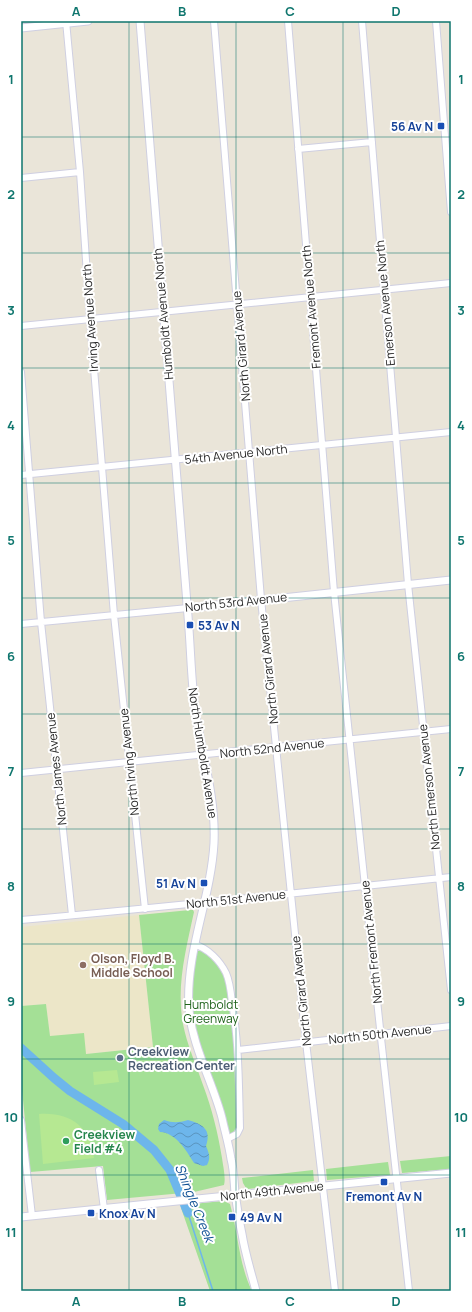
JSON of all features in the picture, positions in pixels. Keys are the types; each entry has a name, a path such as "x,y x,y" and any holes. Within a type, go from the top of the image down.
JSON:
{"street":[{"path":"21,28 66,22 88,21"},
{"name":"Humboldt Avenue North","path":"140,21 188,608"},
{"name":"North Girard Avenue","path":"214,21 261,600 306,1042 334,1291"},
{"name":"Fremont Avenue North","path":"288,21 334,592"},
{"name":"Emerson Avenue North","path":"362,21 408,584"},
{"path":"436,21 448,134 451,212"},
{"name":"Irving Avenue North","path":"66,22 80,172 90,319 114,615"},
{"path":"298,150 372,142"},
{"path":"21,178 80,172"},
{"path":"21,326 451,283"},
{"name":"North James Avenue","path":"21,372 41,622 72,916"},
{"name":"54th Avenue North","path":"21,475 451,432"},
{"name":"North 53rd Avenue","path":"21,624 451,580"},
{"name":"North Emerson Avenue","path":"408,584 451,990"},
{"name":"North Fremont Avenue","path":"334,592 380,1034 409,1291"},
{"name":"North Humboldt Avenue","path":"188,608 192,683 196,715 211,796 214,841 210,878 195,945 189,994 189,1010 192,1027 212,1086 232,1160 242,1236 256,1291"},
{"name":"North Irving Avenue","path":"114,615 145,908"},
{"name":"North 52nd Avenue","path":"21,773 451,729"},
{"name":"North 51st Avenue","path":"21,920 451,877"},
{"path":"195,945 211,954 220,963 226,974 235,1019 238,1050 240,1128 237,1134 227,1140"},
{"name":"North 50th Avenue","path":"238,1050 451,1026"},
{"path":"21,1120 32,1216"},
{"path":"99,1170 104,1209"},
{"name":"North 49th Avenue","path":"21,1217 196,1200 451,1172"}],"shaded area":[{"name":"Olson, Floyd B. Middle School","path":"139,915 153,1047 86,1054 50,1036 46,1004 21,1006 21,927"}],"green space":[{"path":"193,910 194,912 181,982 181,1010 187,1039 206,1094 219,1139 224,1168 224,1185 194,1192 107,1200 103,1166 30,1172 21,1079 21,1006 46,1004 50,1036 84,1033 86,1054 153,1047 139,915"},
{"name":"Humboldt Greenway","path":"196,951 202,951 218,964 226,981 234,1030 238,1125 236,1130 230,1135 197,1037 192,1013 192,974"},
{"path":"117,1070 119,1082 94,1085 93,1072"},
{"name":"Creekview Field #4","path":"39,1114 60,1116 77,1123 88,1137 94,1158 43,1164"},
{"path":"451,1156 451,1169 402,1173 400,1161"},
{"path":"388,1162 390,1175 327,1180 326,1169"},
{"path":"313,1170 314,1181 248,1189 243,1183 242,1178"},
{"path":"224,1201 230,1204 241,1259 252,1291 210,1291 181,1208 202,1203"}],"water":[{"path":"164,1120 170,1122 181,1122 188,1120 198,1123 207,1131 208,1140 206,1146 209,1160 207,1165 203,1166 194,1163 176,1139 171,1135 160,1132 158,1129 159,1124"}],"waterway":[{"name":"Shingle Creek","path":"21,1048 70,1091 123,1124 154,1150 170,1170 188,1213"},
{"name":"Shingle Creek","path":"188,1213 213,1291"}],"place":[{"name":"56 Av N","path":"441,126"},
{"name":"53 Av N","path":"190,625"},
{"name":"51 Av N","path":"204,883"},
{"name":"Olson, Floyd B. Middle School","path":"83,965"},
{"name":"Creekview Recreation Center","path":"120,1058"},
{"name":"Creekview Field #4","path":"66,1141"},
{"name":"Fremont Av N","path":"384,1182"},
{"name":"Knox Av N","path":"91,1213"},
{"name":"49 Av N","path":"232,1217"}]}
